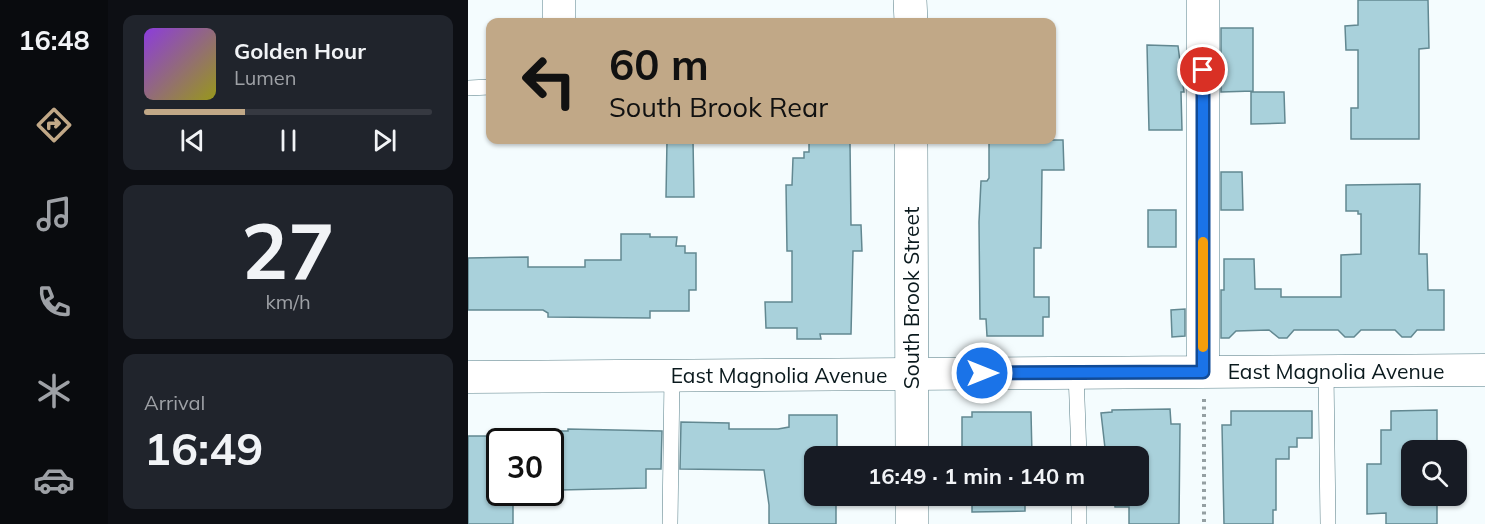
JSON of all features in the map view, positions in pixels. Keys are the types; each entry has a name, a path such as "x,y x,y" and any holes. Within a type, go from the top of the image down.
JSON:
{"street":[{"path":"559,0 559,18"},
{"path":"910,0 910,18"},
{"path":"1203,0 1203,372"},
{"name":"South Brook Street","path":"911,144 912,446"},
{"name":"East Magnolia Avenue","path":"468,377 1485,370"},
{"path":"912,506 912,524"}],"lane":[{"path":"468,88 486,87"},
{"path":"1326,371 1328,524"},
{"path":"1076,372 1079,446"},
{"path":"670,524 672,375"},
{"path":"1079,506 1079,524"}],"path":[{"path":"1204,413 1204,524"}],"building":[{"path":"1358,0 1428,0 1429,48 1419,49 1419,139 1351,139 1351,108 1358,108 1358,50 1346,50 1345,26 1358,25"},
{"path":"1221,28 1253,28 1253,91 1221,92"},
{"path":"1147,45 1178,46 1184,92 1181,92 1182,130 1149,130"},
{"path":"1251,92 1284,92 1285,123 1251,124"},
{"path":"1056,140 1063,140 1064,170 1042,170 1041,248 1034,248 1034,297 1049,297 1049,317 1043,317 1043,336 987,336 986,319 980,319 981,181 987,181 989,178 989,144 1056,144"},
{"path":"667,144 693,144 694,197 666,197"},
{"path":"809,144 850,144 851,225 861,225 862,251 853,251 851,334 820,334 821,339 797,339 797,328 766,328 765,302 792,302 792,251 787,251 786,185 792,185 793,158 804,158 804,152 809,152"},
{"path":"1221,172 1242,172 1243,210 1221,210"},
{"path":"1420,184 1419,254 1427,254 1428,290 1444,290 1444,330 1417,330 1411,337 1402,337 1395,330 1361,330 1354,337 1345,337 1338,330 1294,330 1287,338 1279,338 1269,330 1236,331 1229,338 1221,338 1221,290 1224,290 1224,259 1254,259 1255,289 1281,289 1281,297 1341,297 1341,255 1361,254 1361,214 1358,214 1358,211 1346,211 1346,185"},
{"path":"1148,210 1176,210 1176,247 1148,247"},
{"path":"621,234 677,237 676,246 685,246 685,253 696,253 696,290 689,290 689,311 650,311 650,318 548,317 548,313 543,310 468,310 468,258 528,257 528,267 585,267 585,260 621,260"},
{"path":"1185,309 1185,336 1172,337 1171,310"},
{"path":"1170,409 1171,424 1180,424 1179,524 1129,524 1129,507 1115,507 1149,506 1149,446 1105,446 1101,413 1112,412 1112,410"},
{"path":"1437,410 1437,440 1401,440 1401,506 1437,506 1437,524 1386,524 1386,513 1367,514 1367,464 1381,464 1381,430 1391,430 1391,411"},
{"path":"1231,411 1312,411 1312,438 1297,438 1297,447 1289,447 1289,459 1276,459 1276,510 1273,510 1273,524 1224,524 1222,425 1231,425"},
{"path":"972,412 1031,412 1032,446 962,446 962,417 972,417"},
{"path":"789,415 837,415 837,446 804,446 804,506 836,506 836,524 769,524 764,470 680,469 681,422 729,423 729,429 789,427"},
{"path":"568,429 662,431 661,469 646,469 646,488 564,490 564,431"},
{"path":"468,436 486,436 486,506 513,506 513,524 468,524"},
{"path":"972,506 1025,506 1025,511 972,512"}],"slow traffic":[{"path":"1203,242 1203,347"}],"route":[{"path":"982,373 1203,372 1203,70"}]}
